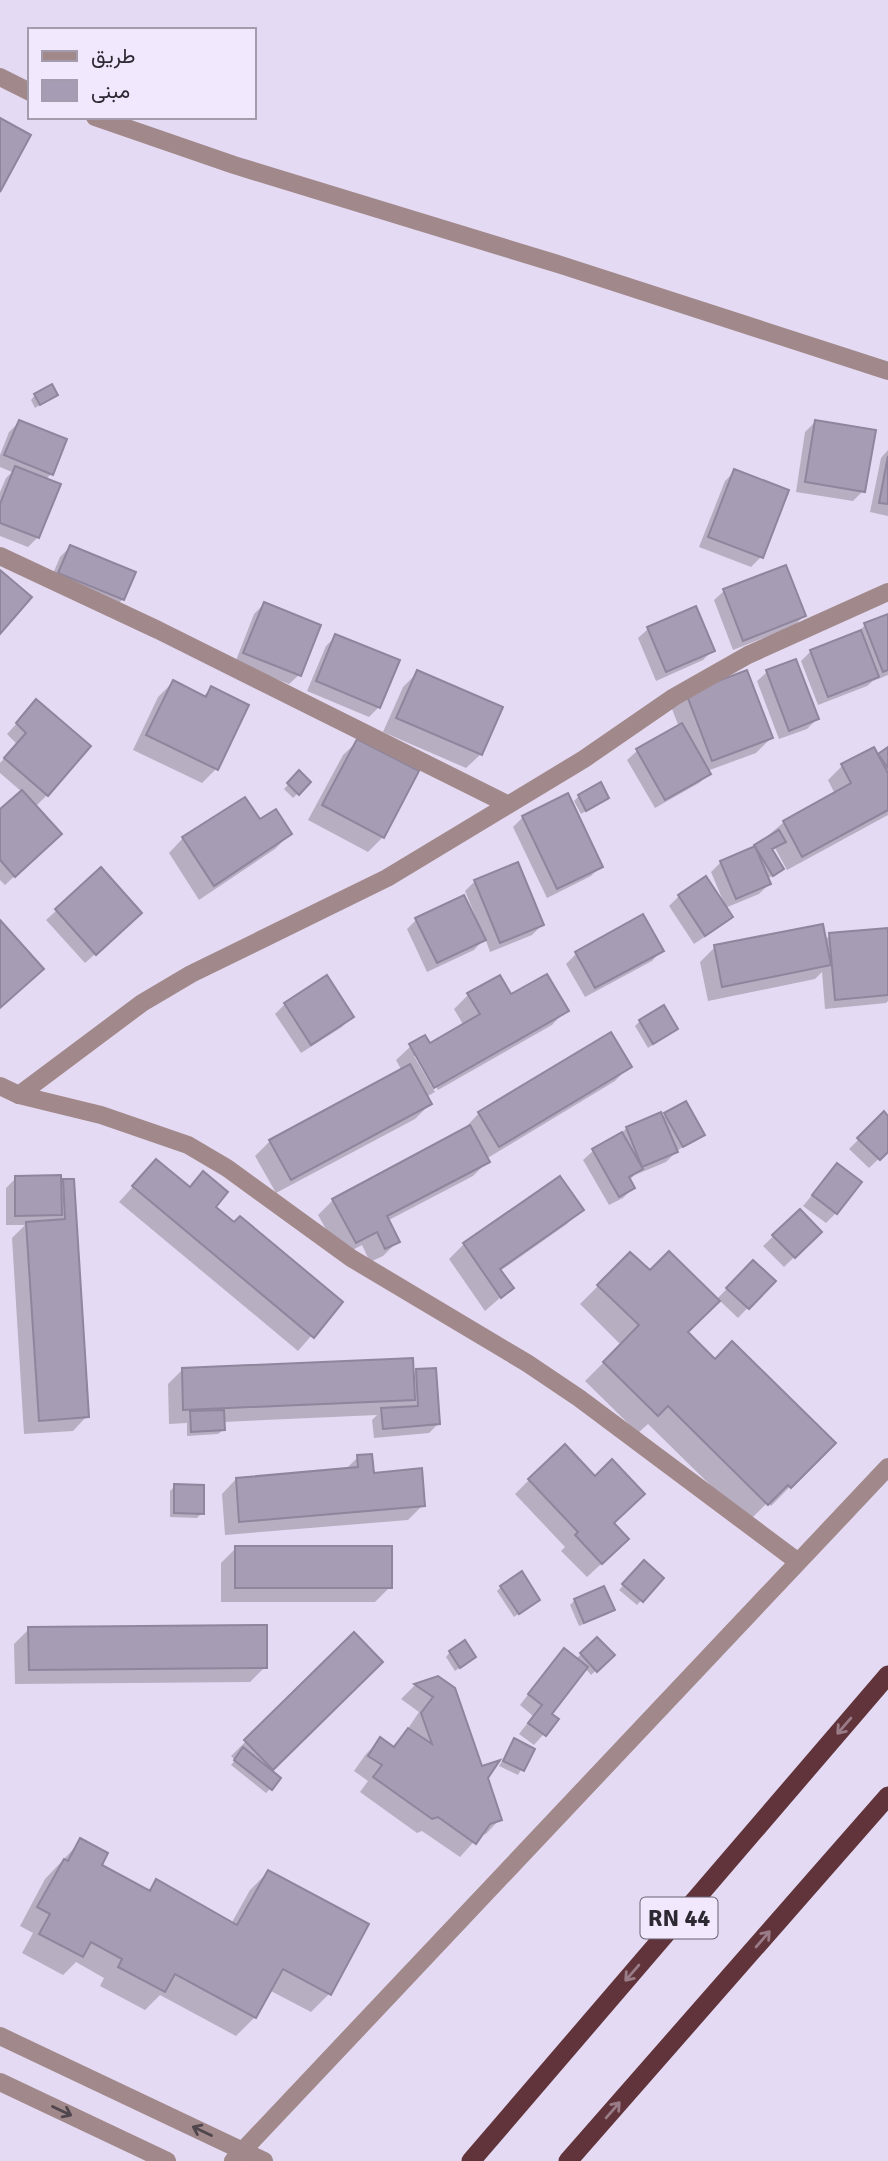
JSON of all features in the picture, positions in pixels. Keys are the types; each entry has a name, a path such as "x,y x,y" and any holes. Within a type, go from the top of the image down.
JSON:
{"highway":[{"name":"RN 44","path":"471,2161 888,1675"},
{"name":"RN 44","path":"568,2161 888,1796"}],"street":[{"path":"0,77 28,91"},
{"path":"100,119 888,371"},
{"path":"0,556 170,636 507,804"},
{"path":"19,1095 142,1003 191,974 387,878 584,759 674,697 737,661 888,592"},
{"path":"0,1086 19,1095 101,1115 188,1145 227,1168 351,1258 527,1363 579,1398 797,1561"},
{"path":"237,2156 888,1467"},
{"path":"0,2036 237,2156 264,2161"},
{"path":"0,2082 167,2161"}],"building":[{"path":"0,118 31,135 0,192"},
{"path":"52,384 58,395 40,405 34,394"},
{"path":"19,420 67,439 53,475 4,455"},
{"path":"815,420 876,430 865,492 805,482"},
{"path":"888,456 888,504 879,503"},
{"path":"15,466 61,484 39,538 0,523 0,504"},
{"path":"734,469 789,490 763,558 708,537"},
{"path":"70,545 136,572 124,600 58,573"},
{"path":"786,565 806,616 743,641 723,589"},
{"path":"0,570 32,597 0,634"},
{"path":"264,602 321,625 301,676 243,653"},
{"path":"696,606 715,651 666,672 647,627"},
{"path":"888,614 888,670 883,672 864,623"},
{"path":"861,630 879,677 828,697 810,650"},
{"path":"335,634 400,660 380,708 316,681"},
{"path":"796,659 819,719 789,731 766,670"},
{"path":"417,670 503,707 482,755 396,718"},
{"path":"747,670 773,738 712,761 686,693"},
{"path":"173,680 206,697 211,686 249,705 218,770 146,735"},
{"path":"36,699 91,746 48,796 4,758 26,733 16,723"},
{"path":"682,723 711,774 665,800 636,749"},
{"path":"357,739 419,771 384,838 322,805"},
{"path":"874,747 888,773 888,810 802,857 783,821 851,783 841,764"},
{"path":"888,747 888,768 878,754"},
{"path":"299,770 311,782 299,795 287,783"},
{"path":"601,782 609,798 586,811 578,795"},
{"path":"22,790 62,834 15,877 0,860 0,809"},
{"path":"568,793 603,867 557,889 522,816"},
{"path":"245,797 260,819 276,809 292,834 214,886 182,837"},
{"path":"779,830 786,842 772,849 784,869 773,876 754,845"},
{"path":"755,846 771,884 736,899 720,861"},
{"path":"518,862 544,925 500,943 474,880"},
{"path":"101,867 142,913 96,955 55,909"},
{"path":"706,876 733,917 705,936 678,895"},
{"path":"464,895 486,940 437,963 415,918"},
{"path":"643,914 664,951 595,988 575,952"},
{"path":"0,920 44,969 0,1008"},
{"path":"823,924 831,965 722,987 714,945"},
{"path":"888,928 888,995 835,1000 829,933"},
{"path":"547,974 569,1011 434,1088 409,1044 425,1035 430,1043 480,1014 467,993 500,975 511,994"},
{"path":"327,975 354,1017 311,1045 284,1003"},
{"path":"664,1005 678,1029 653,1044 639,1020"},
{"path":"611,1032 632,1067 499,1147 478,1112"},
{"path":"410,1064 432,1104 291,1180 269,1140"},
{"path":"686,1101 705,1135 683,1147 664,1113"},
{"path":"884,1111 888,1116 888,1152 880,1160 857,1138"},
{"path":"661,1112 678,1152 642,1167 626,1127"},
{"path":"470,1125 490,1162 387,1216 400,1242 385,1249 377,1232 356,1243 332,1199"},
{"path":"622,1132 643,1169 629,1177 635,1188 619,1197 592,1149"},
{"path":"156,1159 190,1187 203,1171 228,1192 216,1207 234,1222 240,1216 343,1302 314,1338 132,1186"},
{"path":"837,1163 862,1182 837,1214 812,1195"},
{"path":"61,1175 62,1215 15,1216 15,1176"},
{"path":"560,1176 584,1210 500,1269 514,1288 501,1298 463,1243"},
{"path":"63,1179 74,1179 89,1417 39,1421 26,1222 65,1219"},
{"path":"800,1209 822,1232 795,1258 772,1235"},
{"path":"669,1251 720,1301 688,1332 715,1359 732,1341 836,1443 791,1488 788,1485 768,1505 668,1406 658,1416 603,1362 639,1325 597,1285 630,1252 650,1270"},
{"path":"753,1260 776,1281 749,1309 726,1288"},
{"path":"413,1358 415,1400 183,1410 182,1368"},
{"path":"436,1368 440,1424 383,1429 381,1408 418,1406 416,1369"},
{"path":"224,1410 225,1430 191,1432 190,1411"},
{"path":"565,1444 595,1476 612,1459 645,1494 614,1523 629,1539 602,1564 575,1535 578,1532 528,1479"},
{"path":"372,1454 374,1473 422,1468 425,1506 239,1522 236,1478 358,1467 357,1455"},
{"path":"174,1484 204,1485 204,1514 174,1513"},
{"path":"235,1546 392,1546 392,1588 235,1588"},
{"path":"644,1560 664,1578 643,1602 622,1584"},
{"path":"522,1571 540,1600 519,1614 500,1586"},
{"path":"604,1586 615,1610 584,1623 574,1599"},
{"path":"267,1625 267,1668 29,1670 28,1627"},
{"path":"354,1632 383,1662 273,1770 244,1740"},
{"path":"597,1637 615,1655 597,1672 580,1653"},
{"path":"465,1640 476,1657 460,1668 449,1651"},
{"path":"564,1648 588,1667 552,1714 559,1719 546,1736 528,1723 542,1705 528,1694"},
{"path":"438,1676 455,1688 482,1766 500,1760 488,1778 502,1820 490,1824 476,1844 438,1817 432,1819 373,1777 382,1765 368,1756 380,1737 394,1747 408,1728 432,1744 421,1713 433,1697 414,1684"},
{"path":"514,1738 535,1749 524,1771 503,1761"},
{"path":"243,1747 281,1778 272,1790 234,1760"},
{"path":"80,1838 108,1853 102,1865 150,1891 156,1879 237,1925 268,1870 369,1924 331,1995 283,1969 256,2018 175,1974 165,1992 118,1967 122,1959 91,1942 83,1957 39,1934 50,1914 37,1907 64,1859 68,1861"}]}
